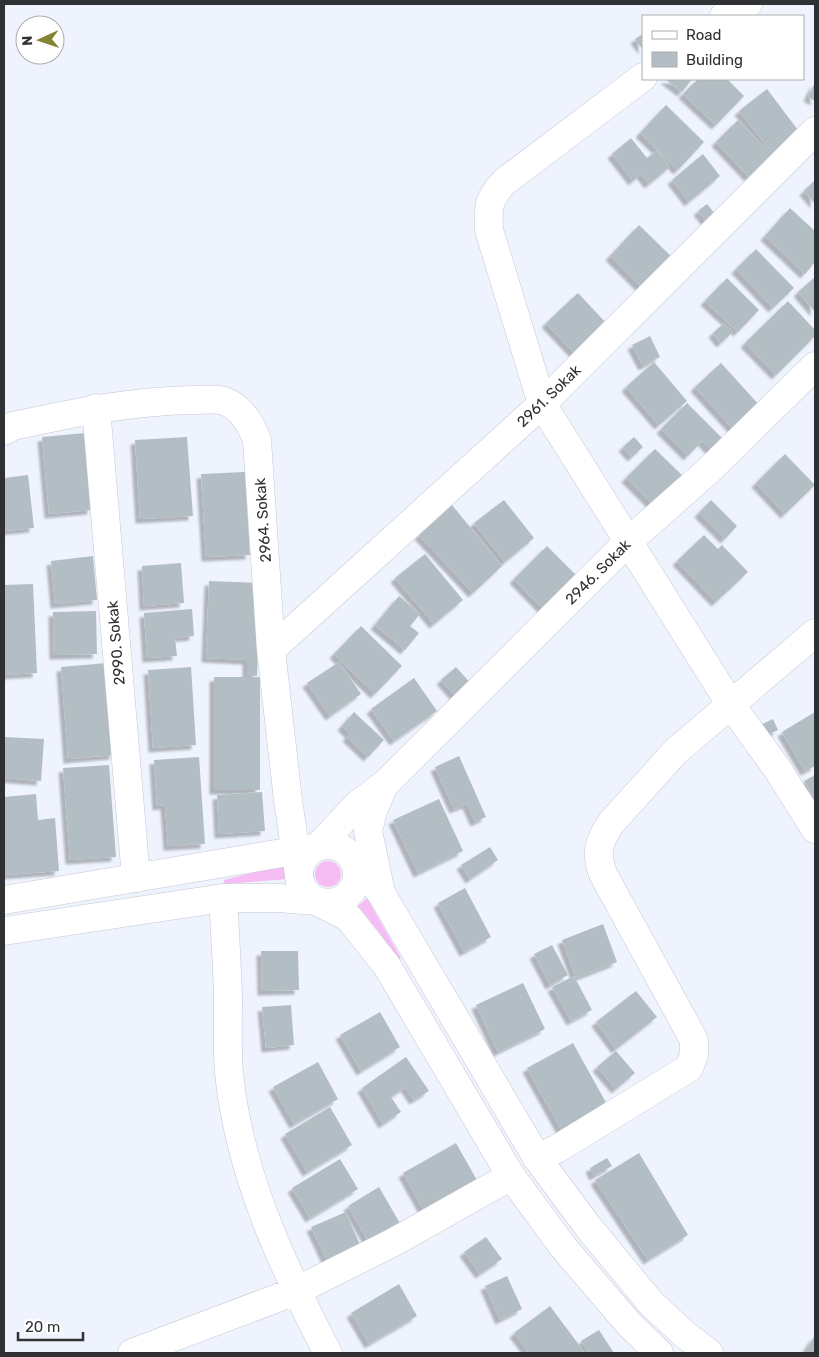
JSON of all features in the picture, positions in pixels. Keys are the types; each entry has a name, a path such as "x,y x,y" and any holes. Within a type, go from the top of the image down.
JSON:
{"street":[{"path":"726,15 748,4"},
{"path":"642,79 504,182 491,195 488,211 489,230 542,404 731,705 778,770 815,829"},
{"name":"2961. Sokak","path":"271,650 542,404 815,131"},
{"name":"2946. Sokak","path":"385,784 629,541 708,472 815,366"},
{"name":"2964. Sokak","path":"4,431 12,426 96,408 158,400 222,400 233,406 252,426 257,440 271,650 288,800 304,858"},
{"name":"2990. Sokak","path":"96,408 136,878"},
{"path":"537,1158 557,1149 689,1068 692,1062 694,1040 603,874 599,862 598,848 611,823 676,751 815,633"},
{"path":"4,931 223,898 279,898 324,903 336,902 349,894 355,883 357,876 353,860 368,831 373,811 385,784"},
{"path":"385,784 358,805 304,858 304,890 316,901 348,917 380,956 511,1176 564,1248 629,1324 659,1353"},
{"path":"368,831 381,893"},
{"path":"4,900 136,878 304,858 338,847 353,860 381,893 537,1158 589,1228 646,1296 677,1328 709,1353"},
{"path":"223,898 227,964 229,1072 234,1108 251,1178 262,1212 296,1291 328,1353"},
{"path":"132,1353 296,1291 394,1242 511,1176"}],"shaded area":[{"path":"328,861 337,865 341,874 337,883 328,887 319,883 315,874 319,865"},
{"path":"286,864 288,879 225,884 224,880"},
{"path":"367,898 401,958 398,960 358,906"}],"building":[{"path":"642,35 642,49 635,39"},
{"path":"666,80 691,80 682,92"},
{"path":"697,80 728,80 744,96 716,125 683,94"},
{"path":"815,82 815,101 808,97"},
{"path":"767,89 801,134 774,155 739,111"},
{"path":"666,105 704,142 678,170 640,133"},
{"path":"738,120 772,155 749,177 716,142"},
{"path":"631,138 647,158 657,150 670,167 649,184 641,174 633,181 612,154"},
{"path":"703,154 720,176 689,202 672,180"},
{"path":"815,180 815,204 804,191"},
{"path":"707,204 716,215 707,222 698,211"},
{"path":"790,208 815,231 815,262 805,274 765,236"},
{"path":"639,225 676,261 646,292 610,256"},
{"path":"756,249 794,288 773,308 736,269"},
{"path":"815,277 815,312 798,292"},
{"path":"727,278 759,310 738,332 705,301"},
{"path":"578,293 609,326 577,356 546,323"},
{"path":"788,301 815,330 815,336 776,375 745,343"},
{"path":"724,323 733,332 721,343 713,333"},
{"path":"650,336 660,357 643,366 632,345"},
{"path":"654,362 687,401 659,425 626,387"},
{"path":"721,363 761,407 735,431 695,387"},
{"path":"687,403 723,439 712,451 702,441 688,456 661,429"},
{"path":"85,433 92,510 49,514 42,437"},
{"path":"187,437 193,516 140,519 135,440"},
{"path":"634,437 643,447 632,457 623,447"},
{"path":"655,449 683,476 654,506 626,478"},
{"path":"785,454 815,485 785,514 756,483"},
{"path":"245,472 250,555 206,557 201,474"},
{"path":"28,475 34,528 4,531 4,478"},
{"path":"504,500 534,538 505,562 474,523"},
{"path":"711,500 737,526 725,539 699,513"},
{"path":"452,505 502,566 473,593 419,535"},
{"path":"704,535 718,549 722,545 748,572 716,602 677,561"},
{"path":"547,546 578,577 545,611 514,579"},
{"path":"425,554 463,600 434,624 395,578"},
{"path":"93,556 97,600 55,604 51,561"},
{"path":"181,563 184,603 144,606 142,566"},
{"path":"209,581 261,583 257,676 247,676 247,660 206,658"},
{"path":"33,584 37,673 4,675 4,585"},
{"path":"399,596 420,614 410,626 419,633 405,650 375,625"},
{"path":"192,609 194,636 175,638 177,656 147,658 144,613"},
{"path":"96,611 97,654 54,655 53,612"},
{"path":"361,626 402,666 375,694 334,654"},
{"path":"339,662 361,694 330,716 307,683"},
{"path":"107,663 114,755 68,759 61,667"},
{"path":"191,667 196,745 153,748 148,670"},
{"path":"456,667 474,687 459,700 441,680"},
{"path":"214,677 260,677 260,790 214,790"},
{"path":"414,678 437,711 394,741 371,709"},
{"path":"354,712 384,740 368,757 347,737 350,734 342,726"},
{"path":"815,712 815,766 805,771 782,732"},
{"path":"773,719 778,730 763,737 758,726"},
{"path":"4,737 44,739 41,781 4,778"},
{"path":"459,756 486,817 475,822 467,804 454,809 435,767"},
{"path":"199,757 205,844 168,846 165,805 157,806 154,760"},
{"path":"109,765 116,857 70,860 63,768"},
{"path":"815,775 815,802 804,781"},
{"path":"262,792 265,831 219,834 217,795"},
{"path":"36,794 38,820 55,818 59,871 5,875 4,797"},
{"path":"439,799 463,851 418,873 393,820"},
{"path":"490,847 498,860 470,879 461,865"},
{"path":"465,888 491,937 464,952 438,903"},
{"path":"603,924 617,962 576,978 562,940"},
{"path":"552,945 568,975 550,985 534,954"},
{"path":"261,951 298,951 299,990 262,991"},
{"path":"574,976 592,1010 571,1021 552,987"},
{"path":"523,983 545,1029 498,1052 476,1005"},
{"path":"636,991 657,1017 616,1049 596,1022"},
{"path":"291,1005 294,1045 266,1048 262,1007"},
{"path":"380,1012 400,1047 361,1071 340,1035"},
{"path":"573,1043 609,1108 563,1133 527,1068"},
{"path":"616,1051 635,1073 616,1089 597,1067"},
{"path":"406,1057 429,1091 414,1100 405,1087 391,1097 401,1112 383,1124 362,1088"},
{"path":"318,1062 338,1099 294,1124 273,1087"},
{"path":"330,1107 352,1145 307,1172 285,1134"},
{"path":"456,1143 478,1182 424,1211 403,1173"},
{"path":"639,1153 688,1235 648,1260 595,1180"},
{"path":"607,1158 612,1166 594,1176 590,1168"},
{"path":"340,1159 358,1189 310,1218 292,1188"},
{"path":"379,1187 405,1232 394,1239 387,1229 368,1241 348,1206"},
{"path":"346,1212 360,1245 327,1261 311,1227"},
{"path":"486,1237 502,1259 480,1274 464,1252"},
{"path":"507,1276 522,1309 500,1320 485,1286"},
{"path":"399,1284 417,1316 369,1344 351,1313"},
{"path":"550,1306 585,1353 529,1353 514,1333"},
{"path":"599,1330 614,1353 589,1353 581,1341"},
{"path":"815,1335 815,1353 804,1353"}]}
